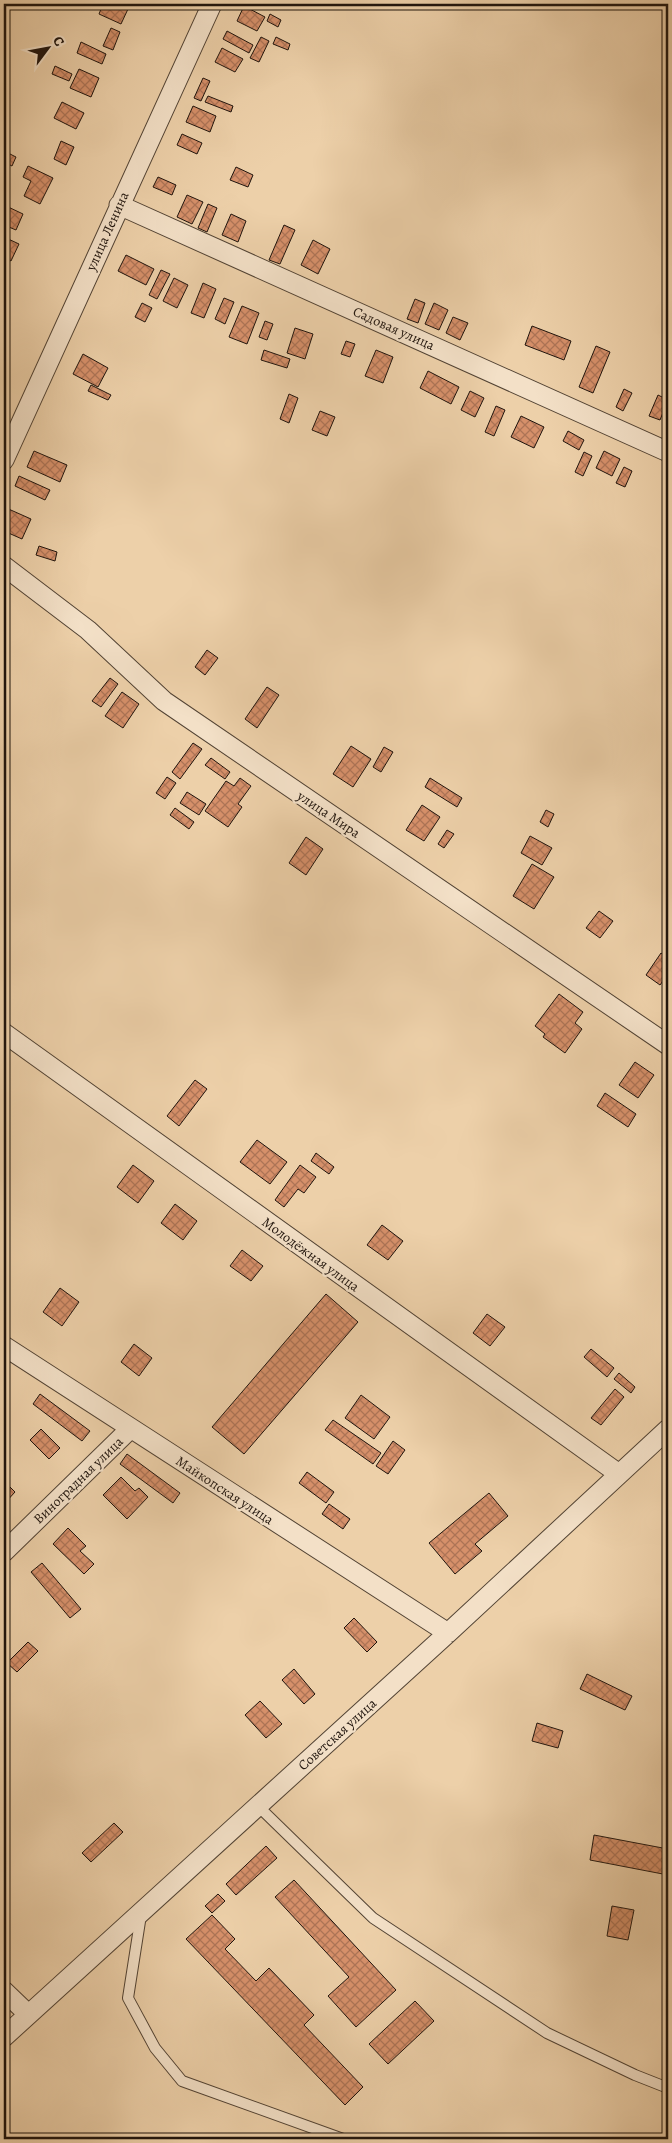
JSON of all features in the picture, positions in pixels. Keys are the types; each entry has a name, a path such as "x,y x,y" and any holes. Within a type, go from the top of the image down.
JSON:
{"street":[{"name":"улица Ленина","path":"4,460 212,4"},
{"name":"Садовая улица","path":"119,205 668,452"},
{"name":"улица Мира","path":"4,566 88,630 164,702 668,1045"},
{"name":"Молодёжная улица","path":"4,1033 619,1474"},
{"name":"Майкопская улица","path":"4,1346 448,1633"},
{"name":"Советская улица","path":"4,2037 448,1633 668,1428"},
{"name":"Виноградная улица","path":"4,1552 130,1429"},
{"path":"4,1991 28,2014"}],"lane":[{"path":"258,1806 373,1918 547,2033 635,2075 668,2088"},
{"path":"142,1911 128,1998 155,2048 182,2081 343,2139"}],"building":[{"path":"103,4 117,4 128,9 121,24 99,14"},
{"path":"244,6 265,17 257,31 237,21"},
{"path":"270,14 281,20 278,27 267,21"},
{"path":"111,28 120,32 113,50 103,46"},
{"path":"227,31 253,45 249,53 223,39"},
{"path":"261,37 269,41 259,62 250,58"},
{"path":"276,37 290,44 288,50 273,44"},
{"path":"81,42 106,54 102,64 77,53"},
{"path":"222,48 243,59 235,72 215,62"},
{"path":"55,66 72,74 69,81 52,74"},
{"path":"79,69 99,78 91,97 70,88"},
{"path":"203,78 210,81 201,101 194,98"},
{"path":"208,96 233,106 231,112 205,102"},
{"path":"62,102 84,113 76,129 54,118"},
{"path":"193,106 216,116 210,132 186,122"},
{"path":"182,134 202,143 197,154 177,145"},
{"path":"61,141 74,147 66,165 54,159"},
{"path":"4,151 16,157 12,166 4,162"},
{"path":"28,166 53,178 40,204 24,196 31,181 23,177"},
{"path":"236,167 253,175 248,187 230,180"},
{"path":"158,177 176,185 172,195 153,187"},
{"path":"187,195 203,202 192,224 177,217"},
{"path":"208,204 217,208 207,232 198,228"},
{"path":"4,205 23,214 16,230 4,225"},
{"path":"231,214 246,221 238,242 222,235"},
{"path":"284,225 295,230 280,264 269,260"},
{"path":"4,237 19,244 11,261 4,257"},
{"path":"313,240 330,249 318,274 301,265"},
{"path":"126,255 154,269 146,285 118,271"},
{"path":"161,270 170,274 157,299 149,295"},
{"path":"174,278 188,285 177,308 163,301"},
{"path":"203,283 216,289 204,318 191,313"},
{"path":"224,298 234,302 225,324 215,319"},
{"path":"415,299 425,303 418,323 407,319"},
{"path":"142,303 152,308 145,322 135,317"},
{"path":"434,303 448,310 439,330 425,324"},
{"path":"242,306 259,313 247,344 229,337"},
{"path":"453,317 468,323 460,340 446,333"},
{"path":"265,321 273,324 267,340 259,337"},
{"path":"532,326 571,341 564,360 525,345"},
{"path":"295,328 313,334 305,359 287,353"},
{"path":"346,341 355,344 350,357 341,354"},
{"path":"596,346 610,352 593,393 579,387"},
{"path":"264,350 290,359 287,368 261,360"},
{"path":"376,350 393,357 383,383 365,376"},
{"path":"83,354 108,368 98,387 73,374"},
{"path":"428,371 459,387 451,404 420,388"},
{"path":"91,385 111,395 108,400 88,391"},
{"path":"624,389 632,393 623,411 616,407"},
{"path":"470,391 484,398 475,417 461,410"},
{"path":"289,394 298,398 289,423 280,419"},
{"path":"658,395 668,400 660,420 649,416"},
{"path":"496,406 505,410 494,436 485,432"},
{"path":"320,411 335,417 327,436 312,430"},
{"path":"521,416 544,427 534,448 511,437"},
{"path":"568,431 584,440 579,450 563,441"},
{"path":"34,451 67,465 60,482 27,467"},
{"path":"604,451 620,459 612,476 596,468"},
{"path":"584,452 592,456 583,476 575,472"},
{"path":"624,467 632,471 625,487 616,483"},
{"path":"19,476 50,490 45,500 15,486"},
{"path":"4,507 31,519 22,539 4,531"},
{"path":"39,546 57,552 55,561 36,555"},
{"path":"207,650 218,658 205,675 195,667"},
{"path":"110,678 118,684 101,707 92,701"},
{"path":"267,687 279,695 257,728 245,719"},
{"path":"122,692 139,704 123,728 105,716"},
{"path":"193,743 202,749 180,779 172,772"},
{"path":"351,746 371,759 353,787 333,774"},
{"path":"384,747 393,752 381,772 373,767"},
{"path":"211,758 230,772 225,779 205,765"},
{"path":"167,777 176,783 165,799 156,793"},
{"path":"240,778 251,786 238,804 242,807 228,827 205,811 226,781 234,786"},
{"path":"430,778 462,798 457,807 425,787"},
{"path":"187,792 206,804 199,815 180,803"},
{"path":"422,805 440,817 424,841 406,830"},
{"path":"175,808 194,822 189,829 170,815"},
{"path":"546,810 554,814 548,827 540,822"},
{"path":"447,830 454,834 444,848 438,844"},
{"path":"530,836 552,848 542,865 521,853"},
{"path":"306,837 323,849 306,875 289,863"},
{"path":"532,864 554,877 534,909 513,896"},
{"path":"599,911 613,921 600,938 586,928"},
{"path":"661,953 668,958 668,974 660,985 646,975"},
{"path":"559,994 583,1012 575,1023 582,1029 565,1053 543,1037 545,1034 535,1026"},
{"path":"635,1062 654,1075 638,1098 619,1085"},
{"path":"195,1080 207,1089 179,1126 167,1116"},
{"path":"605,1093 636,1114 628,1127 597,1106"},
{"path":"257,1140 287,1162 270,1184 240,1162"},
{"path":"316,1153 334,1167 329,1174 311,1161"},
{"path":"133,1165 154,1181 138,1203 117,1187"},
{"path":"300,1165 316,1177 304,1193 298,1189 284,1207 275,1200"},
{"path":"175,1204 197,1221 183,1240 161,1223"},
{"path":"382,1225 403,1241 388,1260 367,1245"},
{"path":"242,1250 263,1266 251,1281 230,1266"},
{"path":"60,1288 79,1302 62,1326 43,1312"},
{"path":"326,1294 358,1322 244,1454 212,1427"},
{"path":"487,1314 505,1327 490,1346 473,1333"},
{"path":"134,1344 152,1358 139,1376 121,1362"},
{"path":"591,1349 614,1368 607,1377 584,1357"},
{"path":"619,1373 635,1387 631,1393 614,1379"},
{"path":"615,1389 624,1397 601,1425 591,1418"},
{"path":"40,1394 90,1431 82,1441 33,1404"},
{"path":"361,1395 390,1417 374,1439 345,1418"},
{"path":"333,1420 381,1453 373,1464 325,1430"},
{"path":"41,1429 60,1448 49,1459 30,1440"},
{"path":"393,1441 405,1450 388,1474 376,1466"},
{"path":"127,1454 180,1493 173,1503 120,1464"},
{"path":"307,1472 334,1492 326,1503 299,1483"},
{"path":"121,1477 135,1491 139,1488 148,1497 127,1519 103,1495"},
{"path":"4,1481 15,1492 4,1504"},
{"path":"489,1493 508,1516 475,1544 482,1551 455,1574 429,1543"},
{"path":"329,1504 350,1519 343,1529 322,1514"},
{"path":"68,1528 86,1546 80,1551 94,1564 84,1574 53,1544"},
{"path":"42,1563 81,1609 70,1618 31,1572"},
{"path":"354,1618 377,1642 367,1652 344,1628"},
{"path":"28,1642 38,1651 17,1672 7,1663"},
{"path":"294,1669 315,1694 304,1704 282,1680"},
{"path":"587,1674 632,1696 625,1710 580,1689"},
{"path":"260,1701 282,1724 266,1738 245,1715"},
{"path":"537,1723 563,1731 558,1748 532,1741"},
{"path":"114,1823 123,1832 91,1862 82,1853"},
{"path":"594,1835 668,1849 668,1875 590,1860"},
{"path":"266,1846 277,1858 236,1895 226,1884"},
{"path":"294,1880 396,1990 356,2027 328,1996 349,1977 275,1897"},
{"path":"218,1894 225,1901 212,1913 205,1906"},
{"path":"612,1906 634,1910 628,1940 607,1936"},
{"path":"212,1915 235,1939 225,1949 256,1981 269,1968 314,2015 304,2025 363,2087 345,2105 186,1939"},
{"path":"415,2001 434,2021 388,2064 369,2044"}]}
